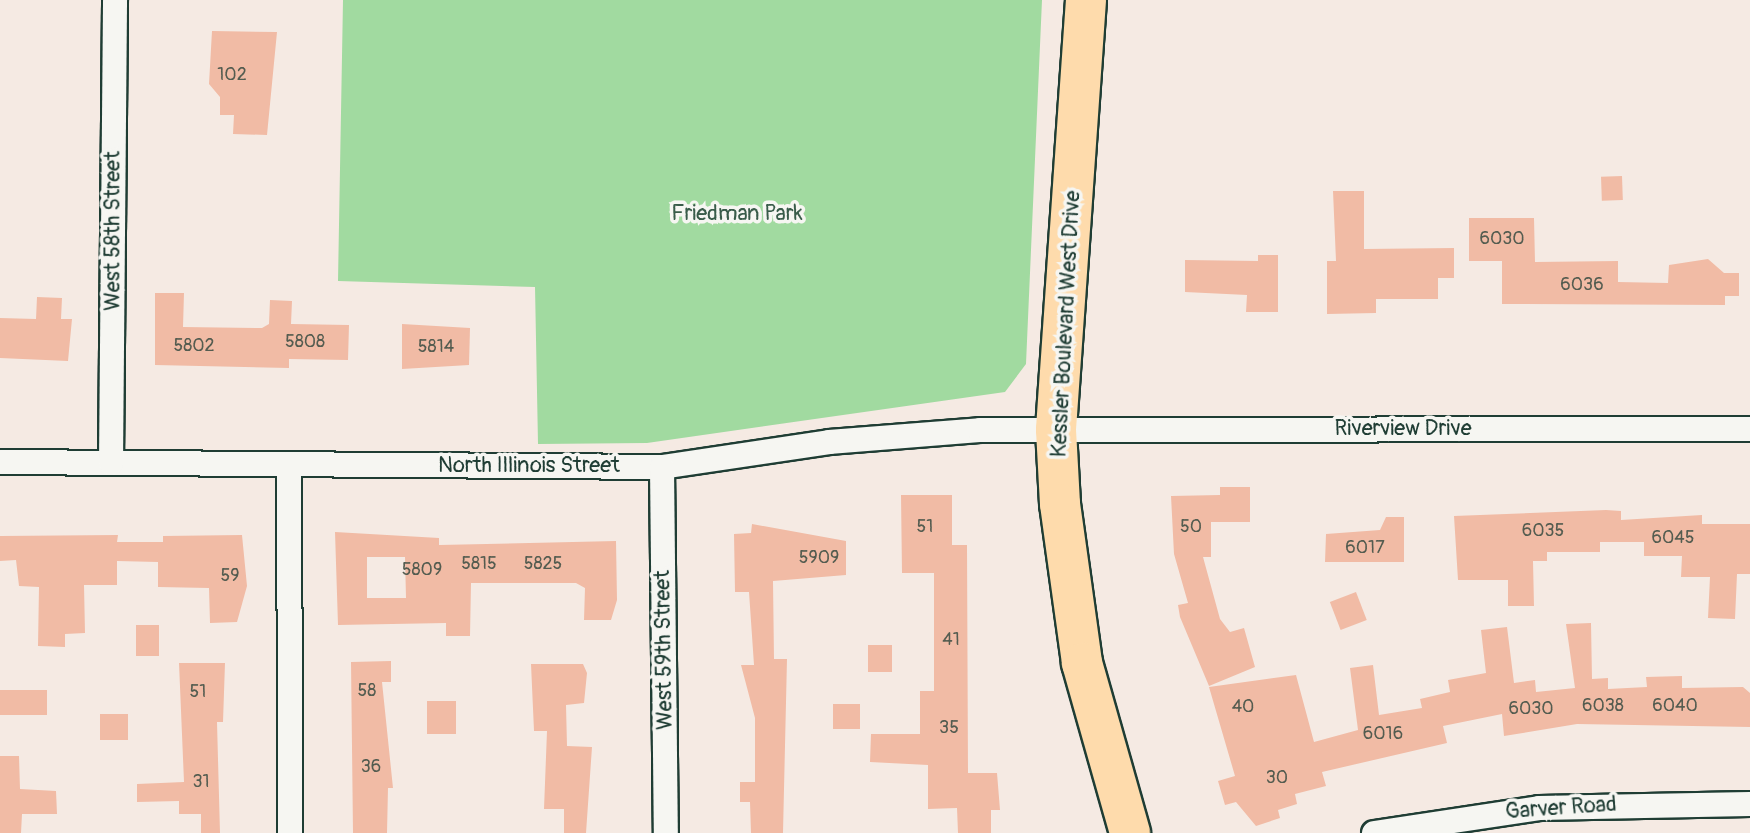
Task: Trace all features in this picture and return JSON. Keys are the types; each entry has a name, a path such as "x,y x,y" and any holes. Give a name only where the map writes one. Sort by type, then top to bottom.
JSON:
{"main road":[{"name":"Kessler Boulevard West Drive","path":"1085,7 1056,430 1075,629 1130,833"}],"street":[{"name":"West 58th Street","path":"111,463 115,0"},
{"name":"Riverview Drive","path":"1056,430 1750,429"},
{"name":"North Illinois Street","path":"0,462 662,467 867,438 1056,430"},
{"path":"289,464 290,833"},
{"name":"West 59th Street","path":"662,467 666,833"},
{"name":"Garver Road","path":"1374,833 1539,808 1750,804"}],"green space":[{"name":"Friedman Park","path":"343,0 1042,0 1026,364 1005,392 647,443 538,444 535,287 338,281"}],"building":[{"path":"212,31 277,32 267,135 233,134 234,115 220,115 220,97 209,84"},
{"path":"1622,176 1623,200 1602,201 1601,177"},
{"path":"1333,191 1364,191 1364,249 1454,248 1454,278 1438,278 1438,299 1376,299 1376,313 1327,314 1327,261 1336,261"},
{"path":"1469,218 1534,218 1535,262 1618,261 1618,282 1668,283 1669,265 1708,259 1724,273 1739,273 1739,296 1725,296 1725,305 1502,304 1502,261 1469,261"},
{"path":"1258,255 1278,255 1278,312 1246,312 1247,295 1185,292 1185,260 1258,261"},
{"path":"155,293 184,293 183,327 262,328 269,324 270,300 292,301 291,324 349,325 348,360 289,359 289,368 155,365"},
{"path":"37,297 62,298 61,319 72,319 68,361 0,358 0,318 36,319"},
{"path":"402,324 470,328 469,365 402,369"},
{"path":"1220,487 1250,487 1250,522 1211,522 1211,557 1203,557 1220,619 1230,632 1244,628 1255,667 1209,686 1180,617 1178,605 1188,603 1174,554 1171,496 1220,495"},
{"path":"901,495 952,495 952,545 967,545 968,773 997,773 1000,810 991,810 991,833 958,833 957,808 928,809 928,765 870,762 871,734 920,734 920,691 934,691 934,573 902,573"},
{"path":"1621,511 1621,520 1702,515 1702,524 1750,524 1750,574 1737,574 1735,619 1708,618 1710,577 1681,577 1682,556 1644,556 1644,542 1600,542 1600,552 1547,552 1547,561 1533,561 1534,606 1508,606 1508,580 1458,580 1454,516"},
{"path":"1386,517 1404,517 1404,562 1325,562 1326,534 1380,530"},
{"path":"752,524 846,541 846,575 773,581 774,659 787,659 783,833 751,833 750,802 740,802 740,782 755,782 755,718 741,665 754,665 749,592 735,592 734,534 751,533"},
{"path":"335,532 439,538 439,545 616,541 617,600 611,620 584,620 585,588 576,583 471,583 470,636 446,636 446,623 338,625","holes":["367,557 405,557 406,598 367,598"]},
{"path":"118,535 117,542 163,542 163,536 242,535 247,586 237,622 210,623 209,588 158,587 158,562 117,561 117,585 84,585 85,633 65,634 65,647 38,646 39,587 19,586 16,560 0,561 0,536"},
{"path":"1356,592 1367,620 1341,630 1330,602"},
{"path":"1591,623 1592,679 1608,678 1608,689 1647,687 1646,677 1682,676 1682,688 1743,687 1750,693 1750,727 1577,724 1504,736 1502,714 1443,726 1447,743 1322,772 1326,786 1295,794 1297,804 1278,810 1280,818 1256,826 1236,802 1225,805 1218,781 1235,776 1209,687 1296,675 1314,742 1358,730 1350,668 1373,665 1379,715 1422,708 1420,699 1450,692 1448,680 1486,673 1481,630 1507,627 1514,683 1535,680 1536,692 1575,688 1566,624"},
{"path":"136,625 159,625 159,656 136,656"},
{"path":"868,645 892,645 892,672 868,672"},
{"path":"391,661 391,682 382,682 393,788 388,788 387,833 353,833 351,662"},
{"path":"179,663 225,663 223,722 217,722 220,833 201,833 201,814 179,814 179,801 137,802 137,784 184,782"},
{"path":"531,664 583,664 587,673 584,703 566,705 567,746 592,747 586,833 564,833 564,809 544,809 547,731 534,731"},
{"path":"0,690 47,690 47,715 0,715"},
{"path":"427,701 456,701 456,734 427,734"},
{"path":"833,704 860,704 860,729 833,729"},
{"path":"100,714 128,714 128,740 100,740"},
{"path":"0,756 19,756 20,789 56,791 57,814 22,814 21,833 0,833"}]}
